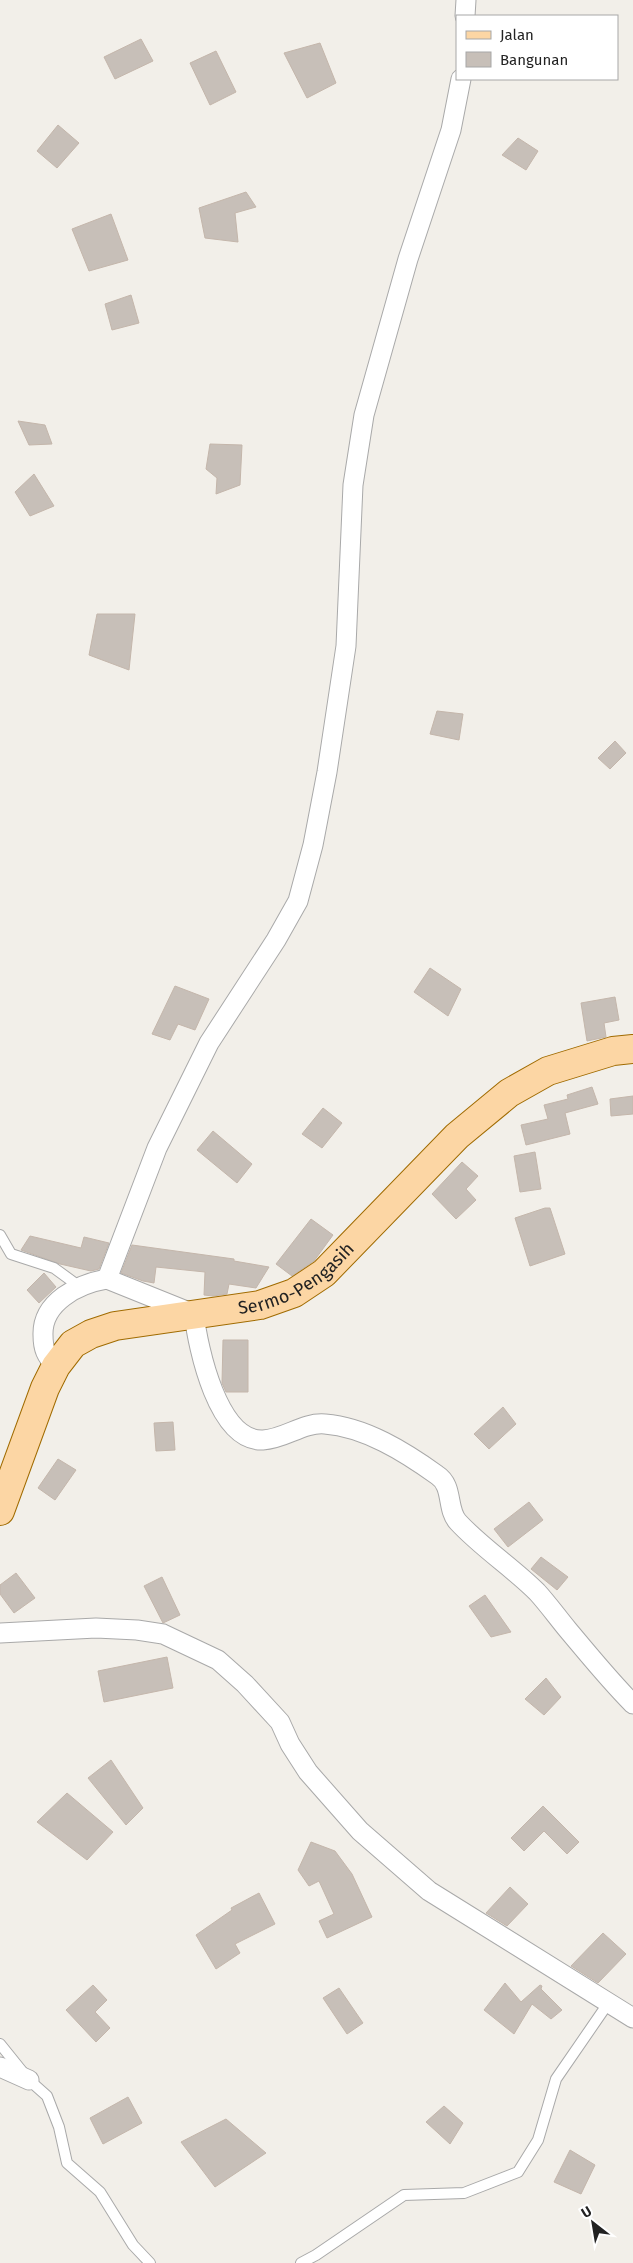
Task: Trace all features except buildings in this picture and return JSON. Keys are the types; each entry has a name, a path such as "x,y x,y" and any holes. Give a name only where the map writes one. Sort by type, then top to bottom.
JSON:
{"main road":[{"name":"Sermo-Pengasih","path":"0,1511 45,1388 56,1366 73,1344 91,1334 115,1326 260,1305 294,1293 324,1273 457,1136 509,1093 548,1072 613,1051 633,1048"}],"street":[{"path":"465,15 466,0"},
{"path":"107,1280 157,1148 209,1043 276,940 298,901 313,845 327,772 346,646 353,485 364,415 408,259 451,130 461,80"},
{"path":"56,1366 47,1357 43,1346 42,1329 48,1313 60,1299 80,1287 107,1280 194,1314 197,1337 220,1408 239,1433 249,1438 263,1440 324,1423 356,1430 403,1452 440,1476 448,1488 456,1520 537,1592 587,1653 633,1704"},
{"path":"0,1633 96,1628 137,1630 163,1634 218,1660 246,1684 280,1722 290,1744 308,1772 360,1831 429,1891 541,1963 633,2018"},
{"path":"0,2067 29,2080"}],"lane":[{"path":"0,1235 11,1254 54,1268 80,1287"},
{"path":"301,2263 316,2255 404,2194 464,2193 518,2172 538,2140 556,2079 609,2002"},
{"path":"0,2044 29,2080 47,2096 59,2127 66,2163 100,2192 133,2245 150,2263"}]}
